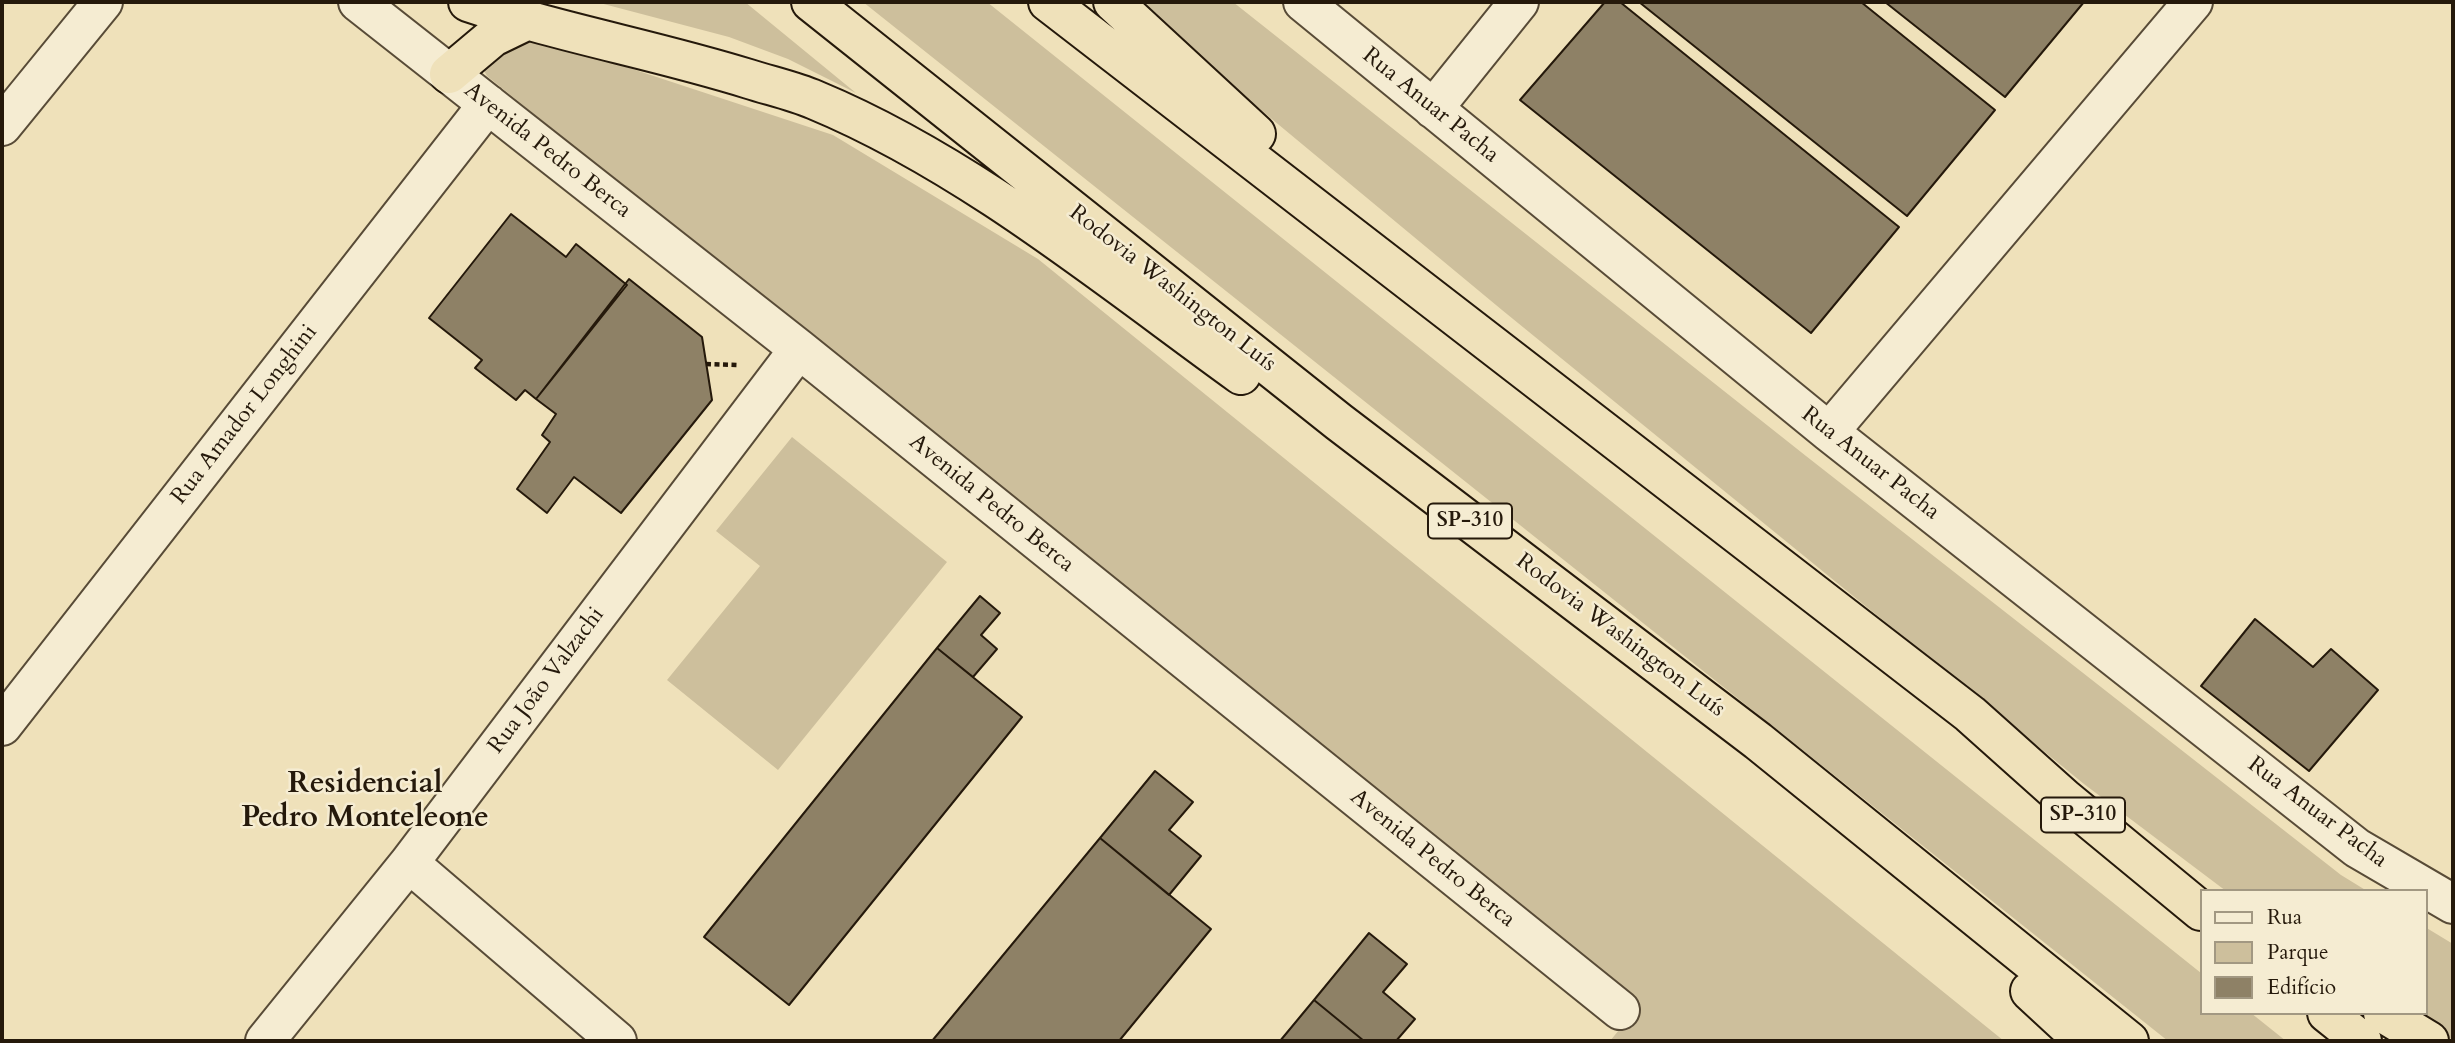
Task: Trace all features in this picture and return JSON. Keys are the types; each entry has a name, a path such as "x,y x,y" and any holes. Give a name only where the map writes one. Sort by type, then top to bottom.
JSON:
{"highway":[{"path":"468,2 526,21 688,60 813,99 894,135 983,190 1264,391 1339,422"},
{"name":"Rodovia Washington Luís","path":"811,2 1339,422 1758,741 2129,1041"},
{"name":"SP-310","path":"1048,2 1970,714 2064,798 2200,910"},
{"path":"1113,2 1440,304"},
{"path":"449,74 493,37 526,21"},
{"path":"1970,714 2208,889"},
{"path":"1758,741 2084,1041"},
{"path":"2330,1015 2362,1041"},
{"path":"2386,1015 2429,1041"}],"street":[{"path":"2,126 103,2"},
{"name":"Avenida Pedro Berca","path":"358,2 799,349 1620,1010"},
{"name":"Rua Anuar Pacha","path":"1303,2 1829,432 2357,848 2453,904"},
{"path":"1433,109 1519,2"},
{"path":"1829,432 2193,2"},
{"name":"Rua Amador Longhini","path":"2,726 488,104"},
{"name":"Rua João Valzachi","path":"265,1041 409,863 799,349"},
{"path":"409,863 617,1041"}],"green space":[{"path":"596,2 745,2 856,93 788,59 729,37"},
{"path":"863,2 987,2 2200,972 2200,1015 2254,1015 2286,1041 2168,1041"},
{"path":"1142,2 1233,2 1806,456 2341,875 2364,889 2223,889 2084,784 1502,310 1173,37"},
{"path":"526,34 833,135 1038,259 2004,1041 1610,1041 1637,1008 487,76 479,62"},
{"path":"792,437 947,562 778,770 667,680 760,566 716,531"},
{"path":"2427,928 2453,944 2453,1040 2408,1015 2427,1015"}],"building":[{"path":"1605,2 1620,2 1899,227 1811,333 1520,100"},
{"path":"1639,2 1861,2 1995,110 1907,216"},
{"path":"1885,2 2084,2 2005,97"},
{"path":"511,214 566,257 576,244 627,285 536,399 525,390 516,400 475,368 482,360 429,318"},
{"path":"629,279 702,337 712,400 621,513 574,477 547,513 517,489 550,442 542,435 556,414 536,399"},
{"path":"980,596 1000,613 981,635 997,649 973,677 937,648"},
{"path":"2255,619 2313,667 2331,649 2378,690 2309,771 2201,686"},
{"path":"937,648 1022,717 789,1005 704,937"},
{"path":"1155,771 1193,802 1169,830 1201,856 1169,895 1100,838"},
{"path":"1100,838 1211,929 1119,1041 932,1041"},
{"path":"1369,933 1407,964 1383,992 1415,1019 1396,1041 1364,1041 1314,1000"},
{"path":"1314,1000 1364,1041 1280,1041"}],"district":[{"name":"Residencial Pedro Monteleone","path":"365,802"}]}
